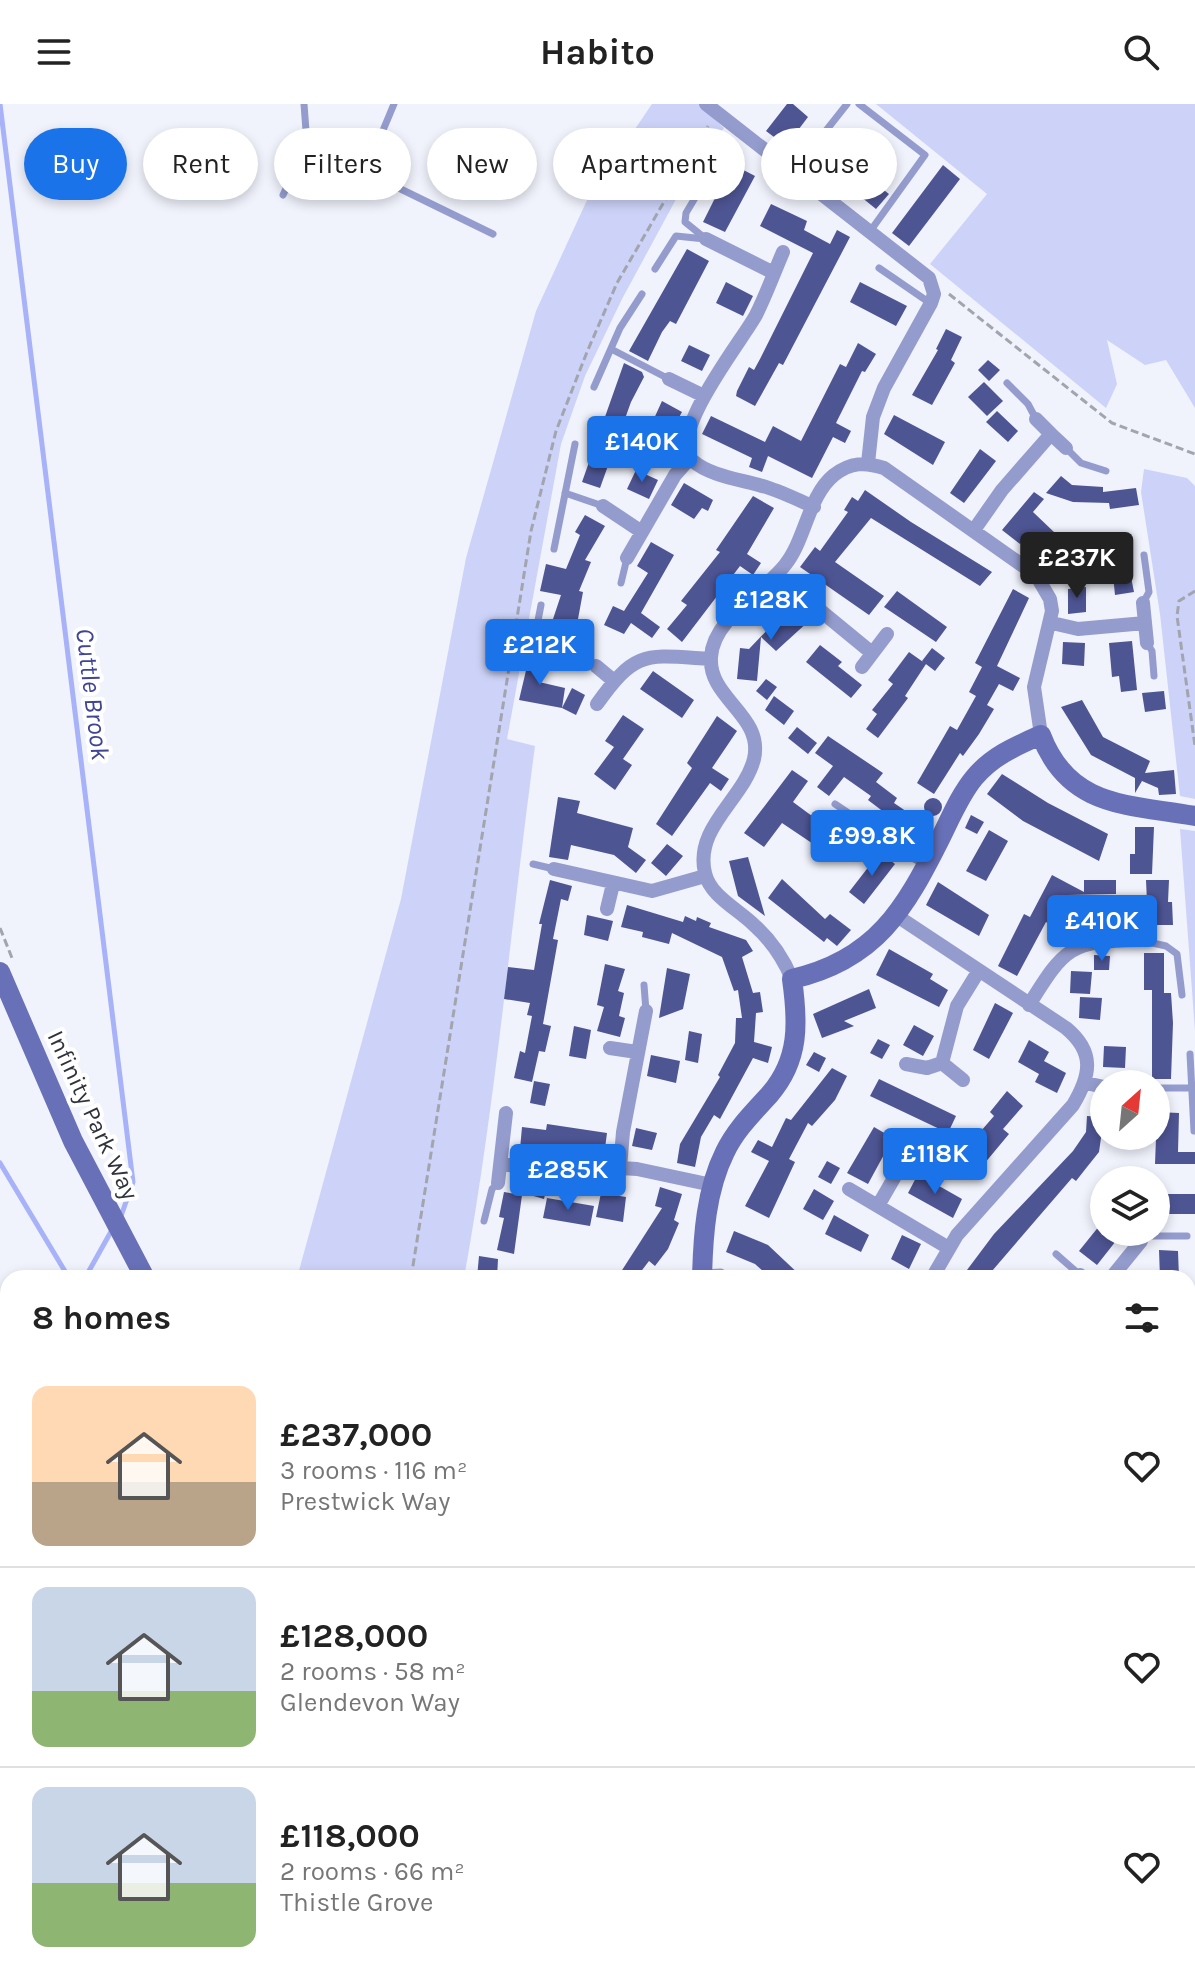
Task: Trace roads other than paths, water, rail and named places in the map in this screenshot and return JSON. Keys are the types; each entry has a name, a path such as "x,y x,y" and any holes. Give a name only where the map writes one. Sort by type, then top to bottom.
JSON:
{"street":[{"path":"712,109 761,146"},
{"path":"832,200 929,278 934,294 884,388 873,417 868,463"},
{"path":"706,239 774,273"},
{"path":"783,252 741,340 704,396 687,437 690,458 707,469 770,488 814,507"},
{"path":"669,379 704,396"},
{"path":"1036,419 1066,448"},
{"path":"974,530 1002,490 1051,434"},
{"path":"627,558 675,475 690,458"},
{"path":"703,1270 712,1185 733,1137 787,1069 797,1035 792,979 784,959 768,939 713,889 705,876 703,860 709,836 749,771 755,745 748,721 718,688 710,659 717,636 777,575 799,546 822,488 833,476 855,463 884,468 1036,575 1050,599 1052,623 1034,687 1041,735 1061,770 1092,794 1119,806 1195,816"},
{"path":"603,506 642,532"},
{"path":"777,575 872,653"},
{"path":"1143,603 1147,643"},
{"path":"1052,623 1078,629 1145,623"},
{"path":"862,667 887,634"},
{"path":"597,704 621,671 641,659 710,659"},
{"path":"596,666 614,681"},
{"path":"792,979 847,960 875,940 897,916 974,778 1005,751 1041,735"},
{"path":"893,843 928,863"},
{"path":"554,869 652,891 705,876"},
{"path":"607,909 613,884"},
{"path":"1108,914 1108,941"},
{"path":"897,916 1076,1036 1087,1057 1086,1083 1073,1105 947,1247 936,1270"},
{"path":"1029,1005 1068,951 1082,944 1139,940"},
{"name":"Infinity Park Way","path":"0,972 73,1141 141,1270"},
{"path":"942,1063 957,1006 978,972"},
{"path":"620,1168 623,1132 646,1011"},
{"path":"610,1048 637,1052"},
{"path":"906,1064 927,1068 942,1063"},
{"path":"942,1063 963,1080"},
{"path":"1086,1083 1090,1084"},
{"path":"498,1183 506,1113"},
{"path":"502,1164 585,1176 620,1168 712,1185"},
{"path":"879,1204 894,1178"},
{"path":"849,1189 947,1247"},
{"path":"1117,1270 1137,1246"}],"lane":[{"path":"304,104 306,128"},
{"path":"394,104 371,159 374,176 493,234"},
{"path":"828,128 847,104"},
{"path":"859,104 925,155 871,230"},
{"path":"694,200 685,222 706,239"},
{"path":"655,269 676,236 706,239"},
{"path":"879,268 931,303"},
{"path":"594,387 613,350 620,328 642,294"},
{"path":"613,350 669,379"},
{"path":"1007,383 1028,404 1036,419"},
{"path":"554,549 575,444"},
{"path":"1066,448 1081,463 1106,471"},
{"path":"565,493 603,506"},
{"path":"1143,603 1149,592 1144,555"},
{"path":"621,583 627,558"},
{"path":"541,605 535,636 538,645 596,666"},
{"path":"1147,643 1152,651 1154,676"},
{"path":"835,804 893,843"},
{"path":"533,864 554,869"},
{"path":"1139,940 1166,946 1177,954 1182,995"},
{"path":"644,985 646,1011"},
{"path":"1190,1054 1194,1131"},
{"path":"1170,1088 1190,1088"},
{"path":"894,1178 906,1158"},
{"path":"484,1221 492,1189 498,1183"},
{"path":"1170,1236 1187,1236"},
{"path":"1056,1254 1075,1270"}],"waterway":[{"name":"Cuttle Brook","path":"0,104 133,1182 121,1216"},
{"path":"0,1163 64,1270"},
{"name":"Cuttle Brook","path":"89,1270 113,1228"}]}
